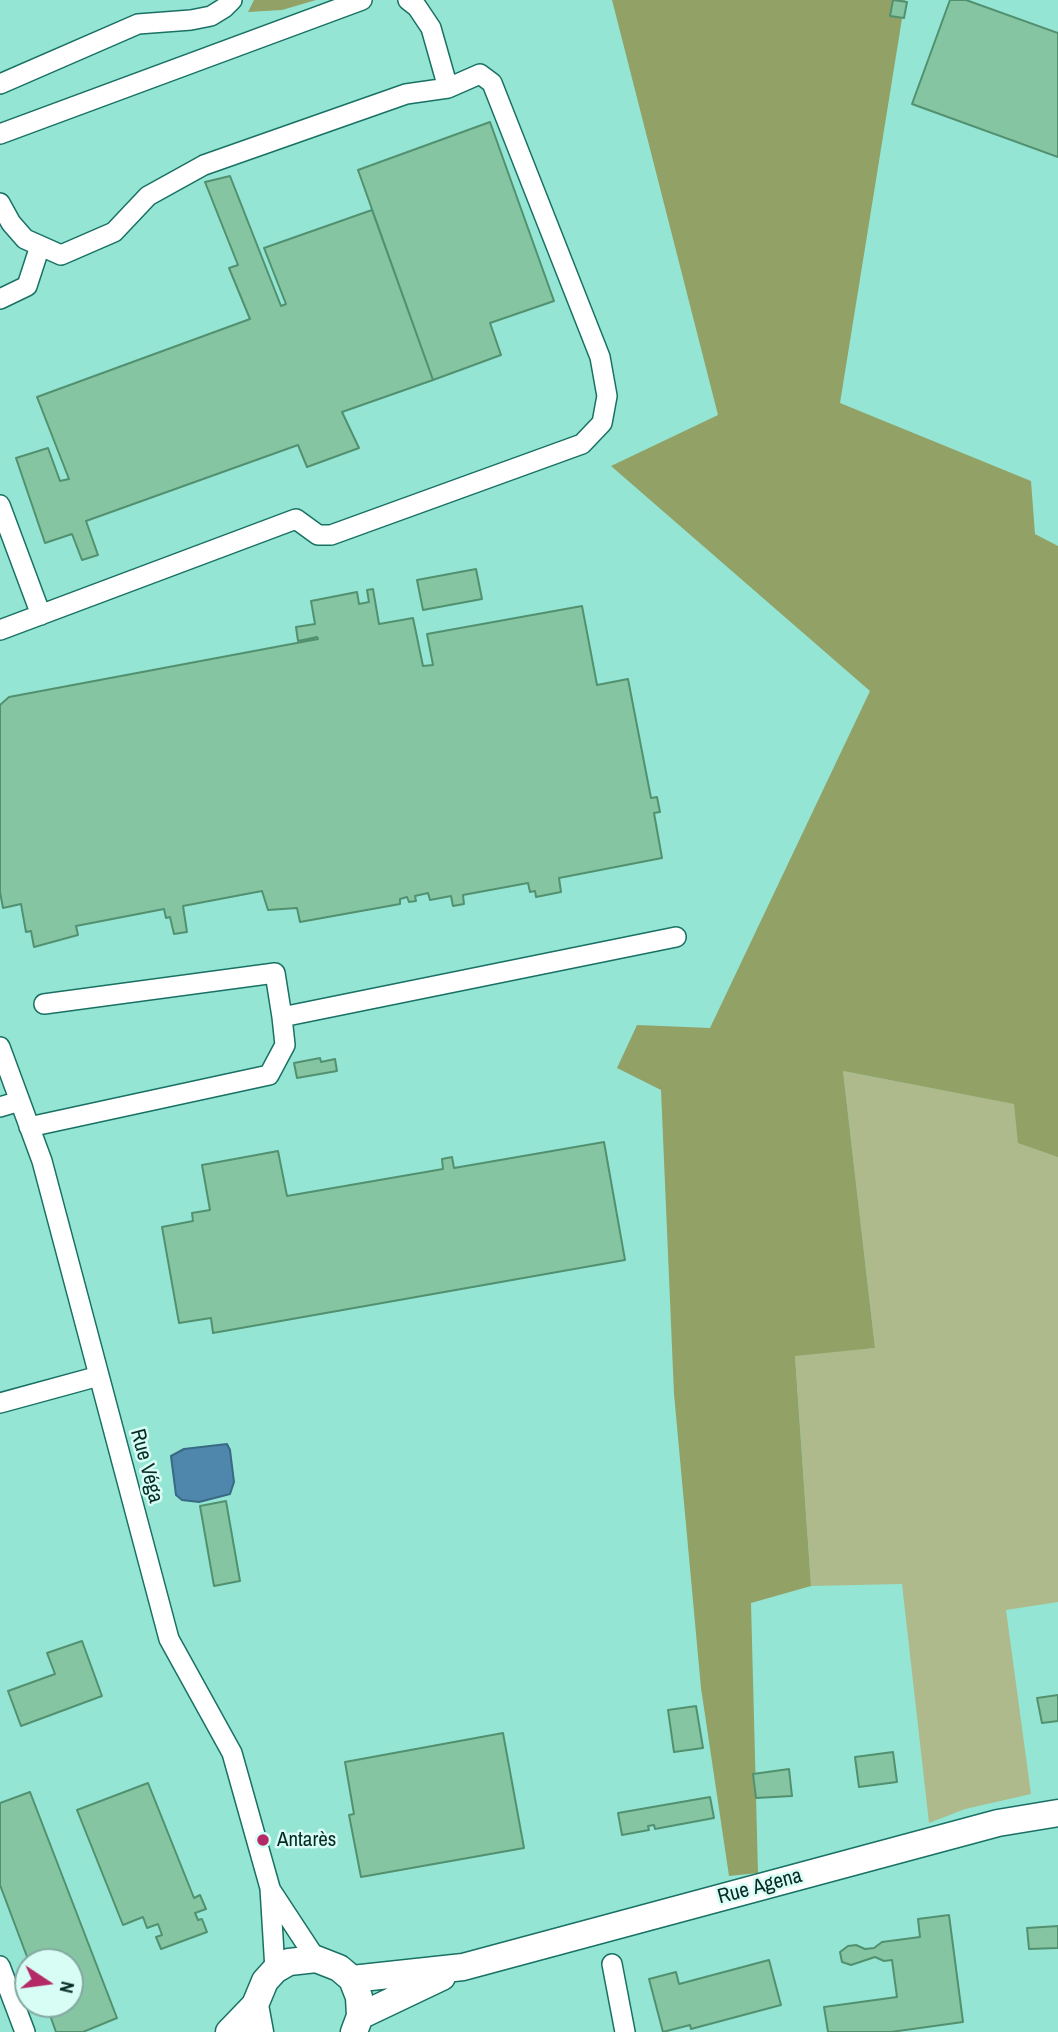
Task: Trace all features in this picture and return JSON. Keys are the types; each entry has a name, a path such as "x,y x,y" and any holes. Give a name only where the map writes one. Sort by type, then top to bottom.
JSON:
{"main road":[{"name":"Rue Agena","path":"352,1979 463,1967 998,1823 1058,1813"},
{"path":"229,2032 255,2005 265,1981 275,1970 289,1962 316,1959 339,1968 352,1979 359,1997 357,2024"},
{"name":"Rue Agena","path":"357,2024 463,1967"},
{"path":"255,2005 260,2032"}],"street":[{"path":"0,84 138,24 211,16 232,0"},
{"path":"0,134 362,0"},
{"path":"408,0 417,7 430,28 448,88"},
{"path":"0,203 11,223 25,239 61,255 114,232 148,196 204,165 406,94 448,88 480,74 492,83 600,357 607,396 602,423 582,444 331,535 318,535 296,519 0,630"},
{"path":"0,299 27,286 40,246"},
{"path":"0,505 41,615"},
{"path":"282,1017 676,937"},
{"path":"29,1127 269,1074 285,1045 275,973 44,1004"},
{"name":"Rue Véga","path":"0,1047 41,1161 169,1639 232,1753 270,1888 275,1970"},
{"path":"0,1107 20,1101"},
{"path":"0,1404 99,1376"},
{"name":"Rue Véga","path":"270,1888 316,1959"},
{"path":"612,1964 625,2032"},
{"path":"0,1966 25,2032"}],"green space":[{"path":"254,0 316,0 282,10 248,12"},
{"path":"612,0 905,0 840,403 1031,481 1035,534 1058,546 1058,1157 1018,1143 1014,1104 843,1071 875,1348 795,1356 811,1586 751,1603 758,1873 729,1876 701,1688 674,1394 661,1090 617,1068 637,1025 710,1028 870,691 611,466 718,415"},
{"path":"843,1071 1058,1112 1058,1602 1006,1610 1031,1794 965,1809 929,1823 902,1584 811,1586 795,1355 875,1348"}],"water":[{"path":"227,1444 234,1482 230,1494 199,1502 182,1500 176,1495 171,1456 184,1449"}],"building":[{"path":"893,0 907,2 904,18 890,16"},
{"path":"950,0 966,0 1058,33 1058,157 912,104"},
{"path":"490,122 554,301 490,323 501,355 433,380 358,170"},
{"path":"230,176 281,306 286,304 264,248 372,210 433,380 342,412 359,448 307,467 298,445 86,521 98,555 82,560 72,534 45,543 16,458 48,448 60,481 69,479 37,397 250,319 229,268 238,265 205,182"},
{"path":"476,569 482,599 423,610 417,580"},
{"path":"373,589 379,624 413,618 423,666 433,665 427,634 582,606 597,685 628,679 651,798 657,797 660,812 654,813 662,858 559,878 561,892 536,897 535,891 530,892 528,883 463,895 464,904 453,906 451,896 430,900 428,893 415,896 416,901 409,902 407,897 400,899 400,904 300,922 297,908 268,910 262,891 183,906 187,932 174,934 170,917 166,918 164,909 76,926 78,935 34,947 31,931 26,932 21,904 3,908 0,892 0,705 9,697 318,639 298,641 296,627 315,624 311,601 357,592 359,604 369,602 367,590"},
{"path":"320,1058 321,1062 335,1059 337,1071 297,1078 294,1063"},
{"path":"604,1142 625,1260 213,1333 211,1318 179,1323 162,1227 193,1221 192,1213 210,1210 202,1165 278,1151 287,1196 443,1169 442,1159 452,1157 454,1168"},
{"path":"226,1501 240,1581 214,1586 200,1506"},
{"path":"82,1641 102,1696 21,1726 8,1691 55,1674 47,1653"},
{"path":"1058,1695 1058,1721 1042,1723 1037,1698"},
{"path":"696,1706 703,1748 674,1752 668,1710"},
{"path":"503,1733 524,1848 361,1877 349,1815 354,1814 345,1762"},
{"path":"893,1752 897,1782 859,1787 855,1757"},
{"path":"789,1769 792,1796 756,1798 753,1774"},
{"path":"148,1783 194,1898 200,1895 206,1909 195,1913 198,1920 202,1919 207,1932 161,1949 156,1937 162,1935 158,1924 147,1928 143,1917 123,1925 77,1810"},
{"path":"30,1792 117,2018 83,2032 56,2032 51,2018 84,2018 84,1948 24,1948 0,1885 0,1803"},
{"path":"710,1797 714,1818 655,1829 654,1825 648,1826 649,1830 622,1835 618,1813"},
{"path":"949,1915 963,2022 891,2032 828,2032 824,2007 897,1997 892,1960 884,1961 875,1957 851,1965 842,1962 840,1952 848,1946 874,1948 882,1942 920,1937 918,1919"},
{"path":"1058,1926 1058,1948 1029,1949 1027,1928"},
{"path":"769,1960 781,2005 691,2029 690,2025 663,2032 649,1979 676,1972 679,1984"}],"place":[{"name":"Antarès","path":"263,1840"}]}
